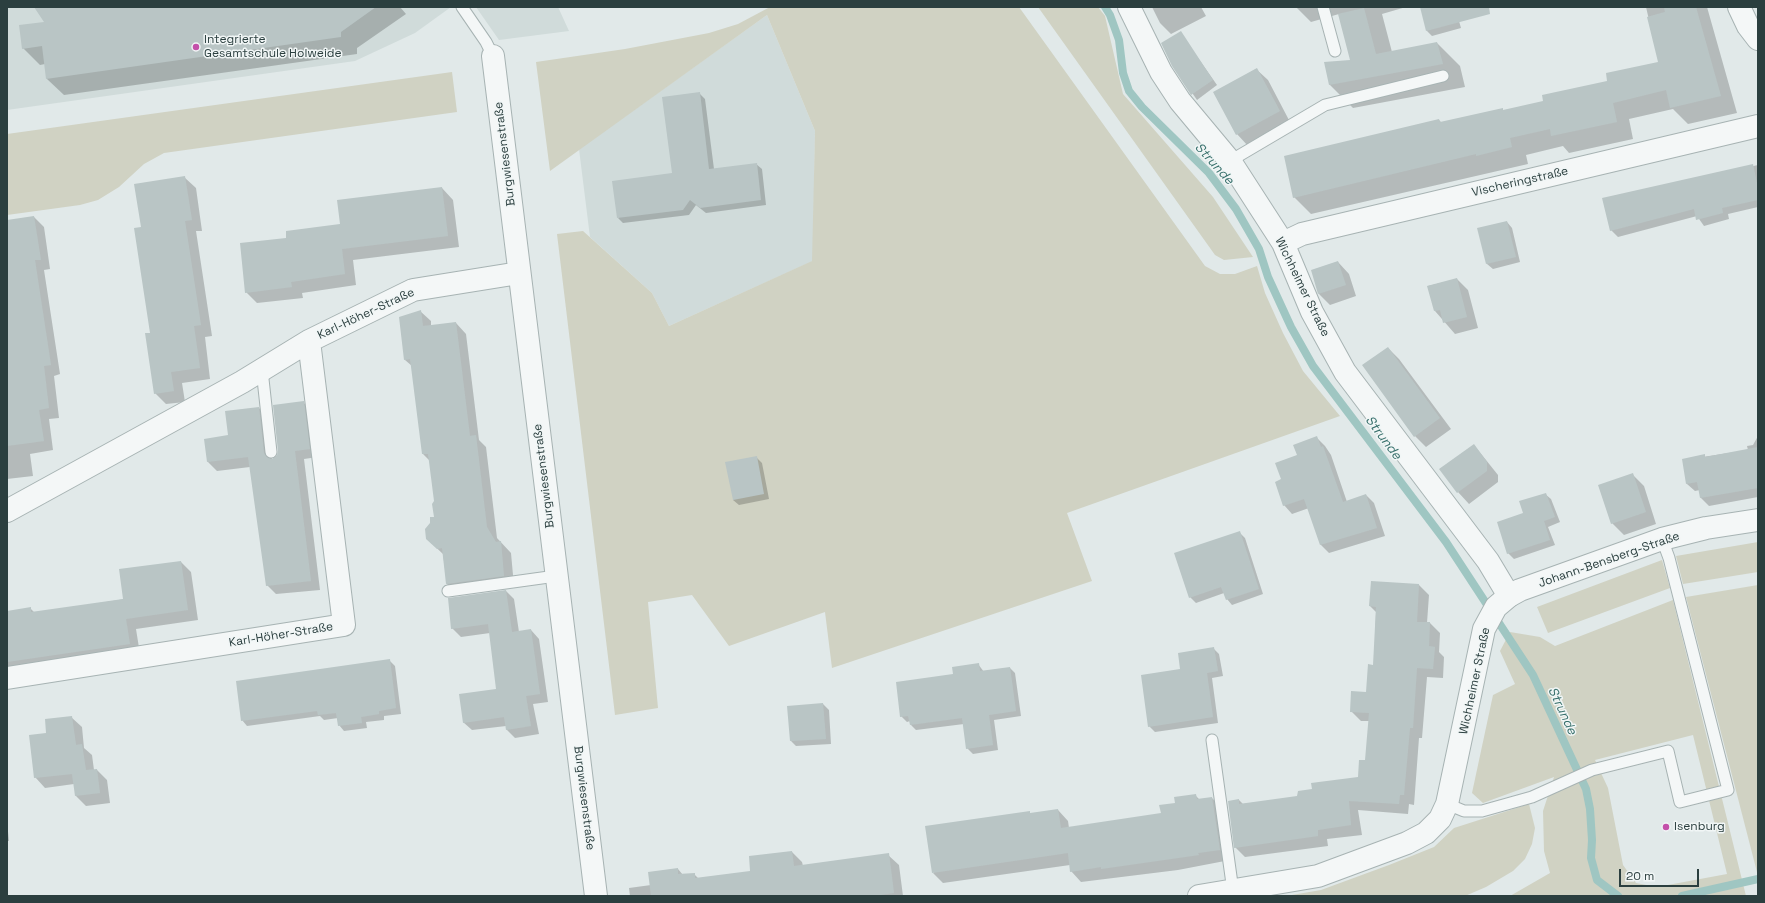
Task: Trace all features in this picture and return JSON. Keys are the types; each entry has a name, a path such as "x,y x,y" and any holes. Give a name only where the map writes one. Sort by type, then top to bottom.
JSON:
{"street":[{"name":"Wichheimer Straße","path":"1129,7 1161,72 1180,101 1230,160 1283,243 1312,312 1345,372 1488,561 1498,607 1484,629 1447,804 1440,819 1426,833 1407,844 1318,876 1199,896"},
{"path":"1739,7 1748,26 1758,39"},
{"name":"Burgwiesenstraße","path":"493,56 596,896"},
{"name":"Vischeringstraße","path":"1283,243 1302,234 1758,126"},
{"name":"Karl-Höher-Straße","path":"7,511 262,370 309,341 413,290 519,273"},
{"name":"Karl-Höher-Straße","path":"7,678 344,625 309,341"},
{"name":"Johann-Bensberg-Straße","path":"1498,607 1520,590 1662,539 1706,528 1758,520"}],"lane":[{"path":"462,7 486,42 493,56"},
{"path":"1324,7 1335,51"},
{"path":"1230,160 1324,104 1443,76"},
{"path":"262,370 270,452"},
{"path":"1447,804 1464,810 1482,811 1532,797 1592,770 1668,751 1680,802 1728,790 1669,558 1662,539"},
{"path":"448,591 556,576"},
{"path":"1212,740 1233,891"}],"shaded area":[{"name":"Integrierte Gesamtschule Holweide","path":"7,7 451,7 415,33 355,61 7,110"},
{"path":"476,7 558,7 569,31 499,40"},
{"path":"770,7 1019,7 1205,266 1220,274 1235,274 1257,266 1265,293 1283,333 1303,371 1340,416 1067,513 1092,581 832,668 825,612 729,646 692,595 648,602 658,708 615,715 557,234 583,231 652,293 669,326 812,261 815,131 767,15 550,171 536,62 625,49 709,33 738,24"},
{"path":"1038,7 1098,7 1105,16 1123,94 1213,197 1253,257 1224,260 1215,255"},
{"path":"767,15 815,131 813,261 669,326 652,293 590,237 579,149"},
{"path":"452,72 457,112 164,153 144,164 119,187 98,200 80,205 7,215 7,134"},
{"path":"1758,542 1758,572 1683,584 1676,556"},
{"path":"1662,560 1670,588 1548,633 1537,607"},
{"path":"1758,585 1758,876 1686,597"},
{"path":"1673,600 1746,896 1510,896 1550,873 1544,851 1543,811 1554,777 1483,803 1472,793 1493,695 1515,684 1500,651 1510,632 1540,637 1555,646","holes":["1693,735 1727,874 1657,887 1636,883 1623,865 1608,788 1595,760"]},
{"path":"1529,804 1535,828 1532,844 1525,859 1513,871 1486,887 1465,896 1286,896 1321,890 1389,865 1434,847 1454,828"}],"building":[{"path":"34,7 376,7 341,32 341,37 46,79 42,46 22,49 19,25 44,22"},
{"path":"1420,7 1489,7 1490,14 1426,31"},
{"path":"1664,7 1696,7 1721,96 1670,108 1666,90 1613,103 1617,122 1551,136 1550,129 1510,138 1512,147 1476,156 1476,154 1293,198 1284,156 1439,119 1440,122 1543,101 1542,95 1607,81 1606,73 1658,62 1647,17 1665,12"},
{"path":"1364,8 1376,54 1437,42 1443,64 1329,85 1324,62 1350,60 1338,14"},
{"path":"1181,31 1213,80 1191,95 1172,66 1161,43"},
{"path":"1257,68 1280,111 1236,135 1213,92"},
{"path":"700,92 709,169 757,163 761,200 700,208 690,200 683,210 617,218 612,181 672,173 662,97"},
{"path":"1753,164 1758,188 1758,200 1722,208 1723,213 1696,220 1694,209 1610,231 1602,198"},
{"path":"185,176 192,220 185,221 201,325 194,326 200,368 171,372 174,391 154,394 145,333 150,333 134,228 141,227 134,184"},
{"path":"442,187 448,236 342,249 345,274 291,282 292,287 245,293 240,243 286,238 286,231 340,224 337,200"},
{"path":"34,216 41,260 35,260 51,365 44,366 49,408 39,410 44,441 7,446 7,220"},
{"path":"1507,221 1516,257 1486,264 1477,228"},
{"path":"1338,261 1346,285 1318,294 1311,270"},
{"path":"1457,278 1467,317 1443,323 1440,310 1434,311 1427,286"},
{"path":"421,310 423,326 456,322 470,436 476,435 487,527 496,542 501,541 504,576 446,584 442,548 437,549 426,539 425,529 430,523 430,517 434,517 432,504 434,501 428,454 422,454 410,359 404,360 399,317"},
{"path":"1388,347 1440,418 1414,437 1362,365"},
{"path":"304,401 310,449 295,451 311,581 266,586 248,457 207,462 204,439 228,435 225,411 259,407 264,453 268,458 272,459 277,455 278,451 273,405"},
{"path":"1317,436 1321,447 1323,446 1343,502 1366,494 1377,528 1320,545 1304,499 1283,506 1275,482 1281,479 1275,463 1297,455 1293,445"},
{"path":"1474,444 1487,462 1487,471 1457,493 1439,469"},
{"path":"1758,447 1758,488 1700,498 1697,482 1686,484 1682,459 1705,454 1705,457"},
{"path":"757,456 764,494 733,500 725,462"},
{"path":"1633,473 1646,512 1611,524 1598,485"},
{"path":"1546,493 1555,517 1544,521 1550,540 1507,554 1497,522 1523,513 1519,501"},
{"path":"1240,531 1259,589 1226,600 1221,587 1189,598 1174,553"},
{"path":"181,561 188,610 126,619 130,644 7,662 7,611 31,607 31,612 123,599 119,569"},
{"path":"1371,581 1419,584 1417,622 1430,622 1429,646 1435,647 1433,669 1417,668 1413,728 1410,728 1404,795 1400,795 1399,804 1349,801 1351,825 1318,830 1318,836 1234,848 1228,801 1239,799 1239,804 1297,796 1298,791 1312,789 1311,783 1358,777 1359,760 1365,760 1369,713 1350,712 1351,691 1366,692 1368,664 1373,665 1376,607 1369,606"},
{"path":"506,590 512,632 531,629 540,694 526,696 531,726 506,730 504,717 463,723 459,694 496,689 488,624 451,629 448,598"},
{"path":"1214,647 1218,671 1207,673 1213,717 1148,727 1141,675 1180,669 1178,653"},
{"path":"390,659 396,708 379,711 379,714 361,717 362,723 338,726 336,713 318,715 317,711 241,721 236,681"},
{"path":"979,663 980,671 1010,667 1016,711 989,715 993,745 966,749 962,718 910,725 908,716 900,717 896,682 953,674 952,667"},
{"path":"823,703 826,739 790,741 787,706"},
{"path":"72,716 76,745 82,744 86,770 97,769 100,793 75,796 72,774 34,778 29,735 46,733 45,719"},
{"path":"1196,794 1197,799 1212,797 1220,850 1198,853 1199,855 1070,872 1068,853 932,873 925,826 1030,811 1030,813 1058,809 1061,828 1161,813 1159,805 1175,803 1174,797"},
{"path":"792,851 794,866 889,853 894,893 874,896 651,896 648,872 678,868 678,874 695,873 695,878 750,871 749,856"}],"waterway":[{"name":"Strunde","path":"1105,7 1110,15 1119,40 1123,73 1129,91 1142,107 1209,173 1236,209 1259,249 1268,277 1291,327 1313,366 1446,542 1533,675 1586,789 1590,809 1592,840 1591,858 1597,880 1618,896"},
{"name":"Strunde","path":"1682,896 1758,879"}],"place":[{"name":"Integrierte Gesamtschule Holweide","path":"196,47"},
{"name":"Isenburg","path":"1666,827"}]}
